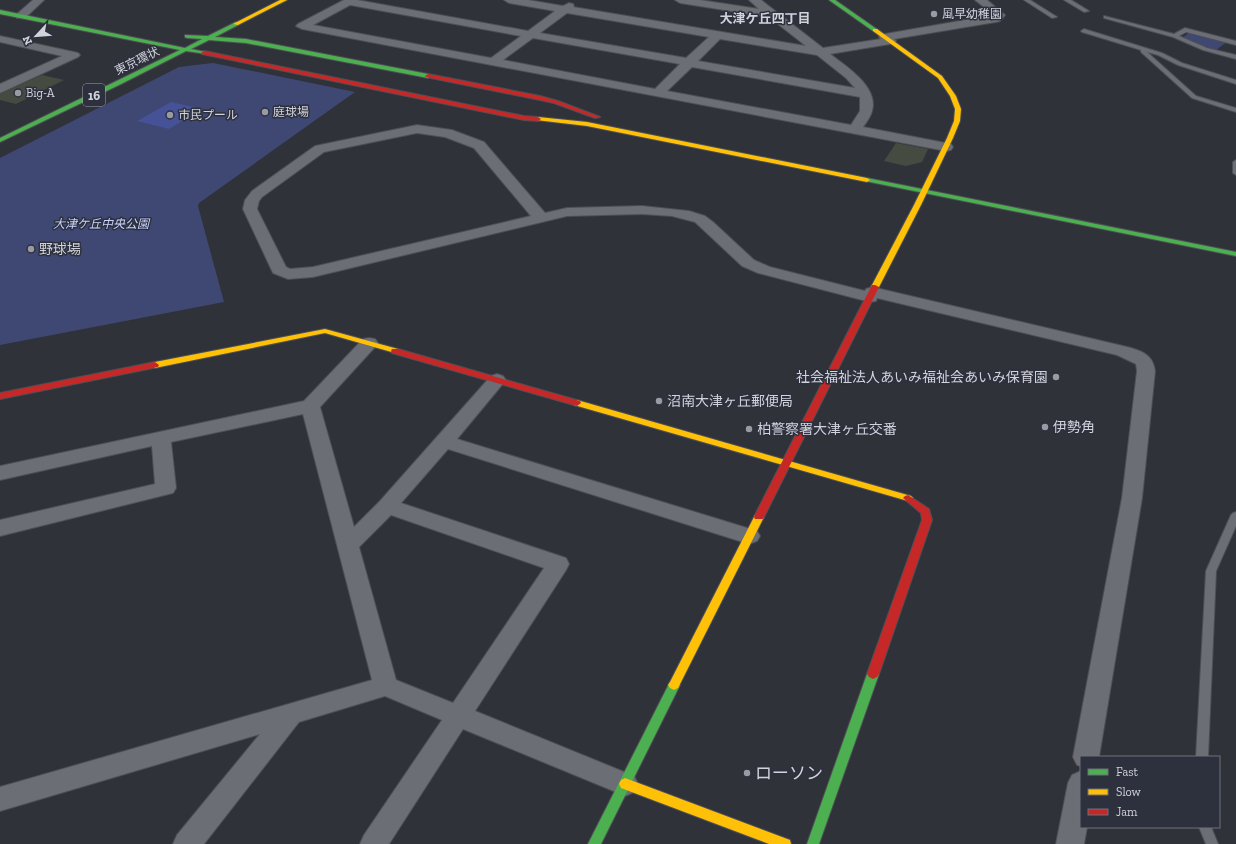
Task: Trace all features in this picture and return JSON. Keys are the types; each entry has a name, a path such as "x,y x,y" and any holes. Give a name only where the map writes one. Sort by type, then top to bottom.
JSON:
{"main road":[{"name":"東京環状","path":"156,53 265,0"},
{"name":"東京環状","path":"0,140 284,0"},
{"path":"594,844 871,294 929,183 955,126 957,118 956,102 940,77 832,0"},
{"path":"0,12 524,118 587,124 1236,254"},
{"path":"53,22 102,24 130,28"},
{"path":"176,35 246,41 540,98 556,102 594,116 968,191"},
{"path":"0,396 325,331 909,498 926,511 927,520 813,844"},
{"path":"625,784 785,844"}],"street":[{"path":"21,16 39,0"},
{"path":"509,0 821,52 996,20 1000,15 980,0"},
{"path":"493,62 576,0"},
{"path":"680,0 772,14"},
{"path":"754,0 850,75 866,94 866,111 855,130"},
{"path":"866,94 351,1 302,26 946,147"},
{"path":"658,93 717,35"},
{"path":"0,39 74,55 4,85"},
{"path":"542,218 479,145 447,133 417,128 320,149 257,194 252,200 250,209 278,270 288,274 313,272 578,210 642,210 672,212 689,215 708,225 748,263 764,270 1123,351 1136,356 1144,362 1146,371 1132,498 1086,756"},
{"path":"0,473 310,406 369,343"},
{"path":"348,545 386,506 497,380"},
{"path":"310,406 386,686"},
{"path":"0,528 166,488 161,438"},
{"path":"444,441 749,536"},
{"path":"374,844 459,717 558,564 386,506"},
{"path":"0,800 386,686 625,784"},
{"path":"187,844 291,714"},
{"path":"1070,844 1080,789"}],"lane":[{"path":"1027,0 1054,17"},
{"path":"1067,0 1086,12"},
{"path":"1106,17 1175,36 1205,49 1234,55"},
{"path":"1175,36 1185,30 1236,43"},
{"path":"1084,31 1164,55 1176,62 1236,82"},
{"path":"1144,49 1143,51 1156,64 1201,104 1236,117"},
{"path":"1156,64 1176,62"},
{"path":"1194,98 1236,110"},
{"path":"1236,162 1236,173"},
{"path":"1202,756 1202,716 1211,571 1236,515"},
{"path":"1205,828 1212,844"}],"green space":[{"path":"1190,32 1227,42 1216,50 1181,39"},
{"name":"大津ケ丘中央公園","path":"213,63 355,92 199,203 198,206 224,302 0,345 0,158 179,67"}],"shaded area":[{"name":"市民プール","path":"171,102 202,109 169,129 137,121"}],"building":[{"path":"42,75 64,80 16,104 0,100 0,94"},
{"path":"896,143 928,149 922,162 906,166 884,161"}],"traffic: fast":[{"path":"832,0 875,30"},
{"path":"0,12 204,53"},
{"path":"0,140 119,83 236,24"},
{"path":"187,36 246,41 428,76"},
{"path":"867,180 1236,254"},
{"path":"813,844 873,674"},
{"path":"594,844 674,685"}],"traffic: slow":[{"path":"236,24 284,0"},
{"path":"875,30 940,77 948,87 958,109 957,121 950,138 918,205 875,287"},
{"path":"538,119 587,124 867,180"},
{"path":"155,365 325,331 395,351"},
{"path":"577,403 908,498"},
{"path":"674,685 759,517"},
{"path":"625,784 785,844"}],"traffic: jam":[{"path":"204,53 524,118 538,119"},
{"path":"428,76 540,98 556,102 597,117"},
{"path":"759,517 875,287"},
{"path":"395,351 577,403"},
{"path":"0,396 155,365"},
{"path":"873,674 927,520 926,511 908,498"}],"place":[{"name":"風早幼稚園","path":"934,14"},
{"name":"Big-A","path":"18,93"},
{"name":"庭球場","path":"265,112"},
{"name":"市民プール","path":"170,115"},
{"name":"野球場","path":"31,249"},
{"name":"社会福祉法人あいみ福祉会あいみ保育園","path":"1056,377"},
{"name":"沼南大津ヶ丘郵便局","path":"659,401"},
{"name":"伊勢角","path":"1045,427"},
{"name":"柏警察署大津ヶ丘交番","path":"749,429"},
{"name":"ローソン","path":"747,773"}],"district":[{"name":"大津ケ丘四丁目","path":"765,18"}]}
